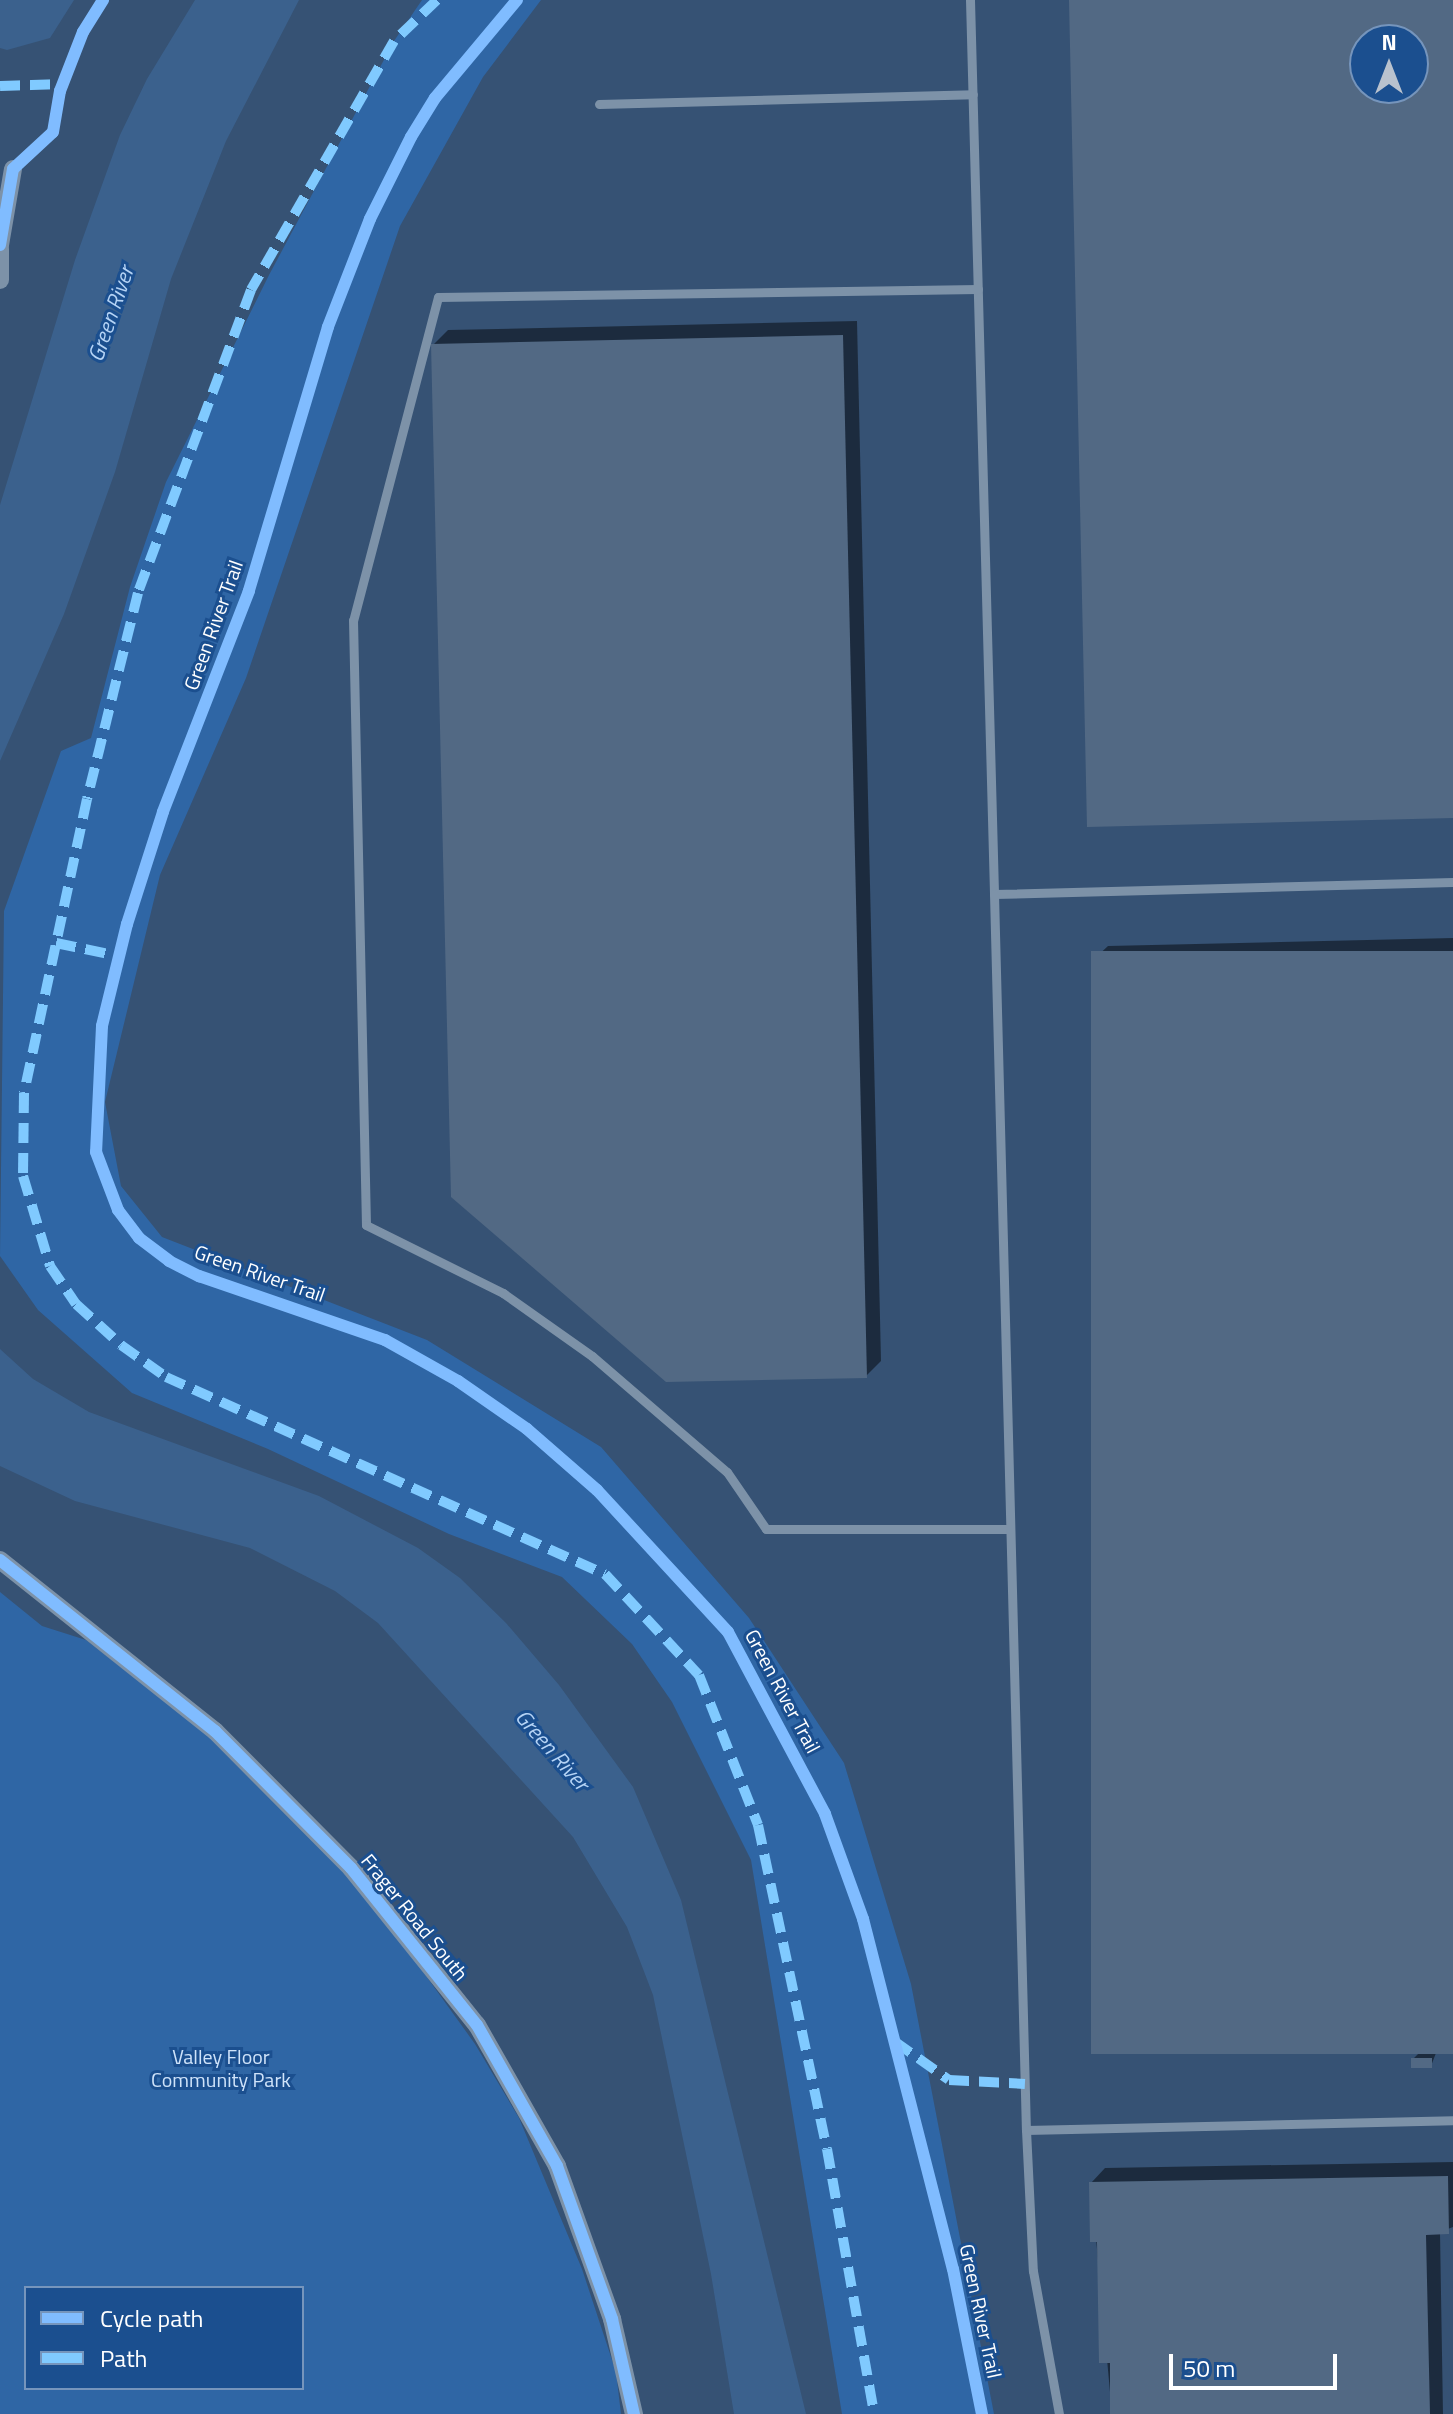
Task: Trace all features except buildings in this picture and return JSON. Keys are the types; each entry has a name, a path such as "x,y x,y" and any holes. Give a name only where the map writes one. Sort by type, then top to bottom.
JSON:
{"street":[{"path":"0,280 0,247 13,169"},
{"name":"Frager Road South","path":"0,1560 215,1731 351,1868 477,2025 557,2166 612,2319 634,2414"}],"lane":[{"path":"970,0 1026,2130 1033,2271 1059,2414"},
{"path":"599,104 973,94"},
{"path":"978,289 438,297 353,620 366,1225 503,1293 592,1356 727,1472 766,1529 1010,1529"},
{"path":"994,894 1453,882"},
{"path":"1026,2130 1453,2120"}],"green space":[{"path":"422,0 541,0 483,77 400,226 246,678 160,875 105,1102 121,1186 162,1237 427,1340 601,1447 749,1618 844,1763 911,1984 994,2414 842,2414 751,1860 672,1702 632,1644 562,1577 449,1534 268,1449 132,1393 38,1310 0,1256 4,911 61,751 91,738 130,587 166,482 269,275 394,41"},
{"name":"Valley Floor Community Park","path":"0,1592 42,1626 86,1640 201,1729 326,1848 388,1923 475,2044 519,2118 582,2269 616,2372 621,2414 0,2414"}],"water":[{"path":"0,0 74,0 50,38 7,50 0,48"},
{"name":"Green River","path":"195,0 299,0 226,141 171,279 115,472 64,614 0,761 0,505 75,260 120,135 147,79"},
{"name":"Green River","path":"0,1349 33,1379 89,1412 319,1496 418,1548 460,1578 506,1623 559,1685 633,1787 681,1900 806,2414 734,2414 711,2274 653,1995 627,1927 573,1837 378,1623 335,1591 250,1548 75,1501 0,1466"}],"marked path":[{"path":"437,0 394,41 251,290 138,593 87,799 24,1093 23,1176 50,1266 76,1304 121,1345 166,1377 605,1574 699,1675 758,1825 827,2149 874,2414"},
{"path":"0,86 63,84"},
{"path":"56,943 118,956"},
{"path":"894,2041 949,2080 1025,2084"}],"cycle path":[{"path":"0,245 13,169 53,132 60,91 83,32 103,0"},
{"name":"Green River Trail","path":"517,0 435,98 411,137 370,219 328,327 249,591 163,812 127,924 102,1026 96,1152 118,1210 139,1238 169,1261 199,1276 385,1340 458,1381 527,1429 597,1490 728,1632 825,1814 863,1919 953,2269 982,2414"},
{"path":"0,1560 215,1731 351,1868 477,2025 557,2166 612,2319 634,2414"}]}
